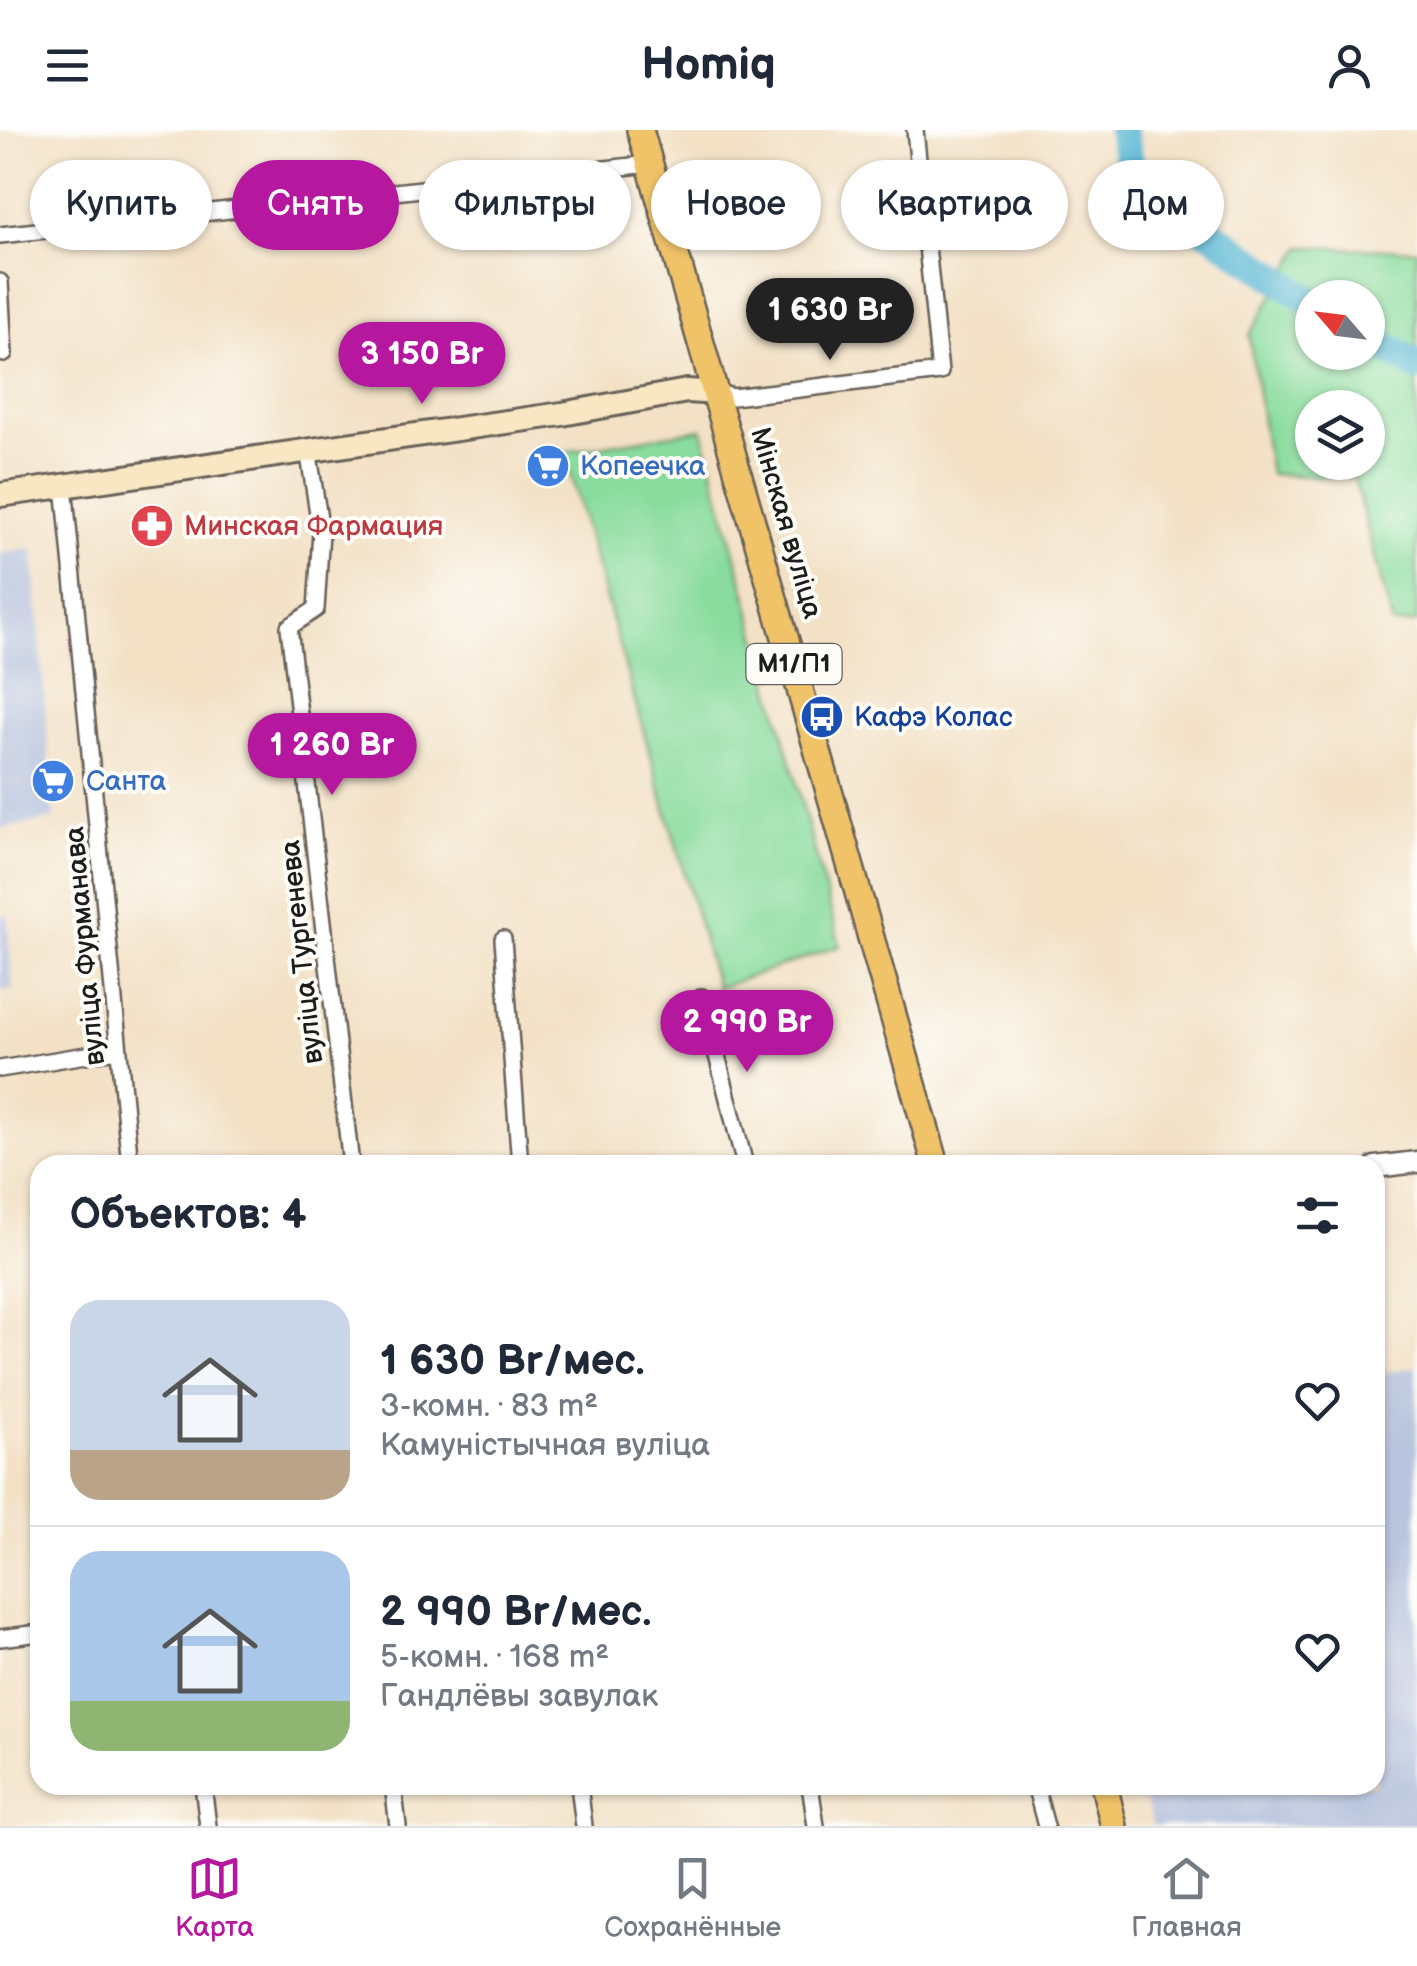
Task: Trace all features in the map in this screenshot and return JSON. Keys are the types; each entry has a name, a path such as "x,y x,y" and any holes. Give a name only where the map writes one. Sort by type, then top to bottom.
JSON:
{"main road":[{"name":"Мінская вуліца","path":"640,130 933,1155"},
{"path":"0,495 562,414 687,391 717,393"},
{"path":"1106,1795 1114,1826"}],"street":[{"path":"717,393 733,397 940,372 915,130"},
{"path":"0,235 650,164"},
{"path":"0,282 4,354"},
{"name":"вуліца Тургенева","path":"308,449 322,532 316,609 289,627 349,1155"},
{"name":"вуліца Фурманава","path":"64,485 129,1155"},
{"path":"503,939 519,1155"},
{"path":"702,997 742,1155"},
{"path":"0,1069 117,1050"},
{"path":"1385,1166 1417,1162"},
{"path":"0,1638 30,1634"},
{"path":"204,1795 208,1826"},
{"path":"394,1795 398,1826"},
{"path":"580,1795 584,1826"},
{"path":"811,1795 816,1826"},
{"path":"1038,1795 1046,1826"}],"shaded area":[{"path":"33,548 54,819 0,829 0,554"},
{"path":"0,915 7,915 13,989 0,991"},
{"path":"1417,1367 1417,1826 1153,1826 1144,1795 1385,1795 1385,1372"}],"green space":[{"path":"1302,247 1417,250 1417,623 1393,625 1355,480 1385,480 1385,390 1295,390 1295,475 1270,474 1249,335"},
{"path":"702,429 840,946 717,988 564,452"}],"waterway":[{"path":"1122,130 1131,169 1152,204 1212,233 1295,290"},
{"path":"1385,346 1417,366"}],"place":[{"name":"Копеечка","path":"548,466"},
{"name":"Минская Фармация","path":"152,526"},
{"name":"Кафэ Колас","path":"822,717"},
{"name":"Санта","path":"53,781"}]}
